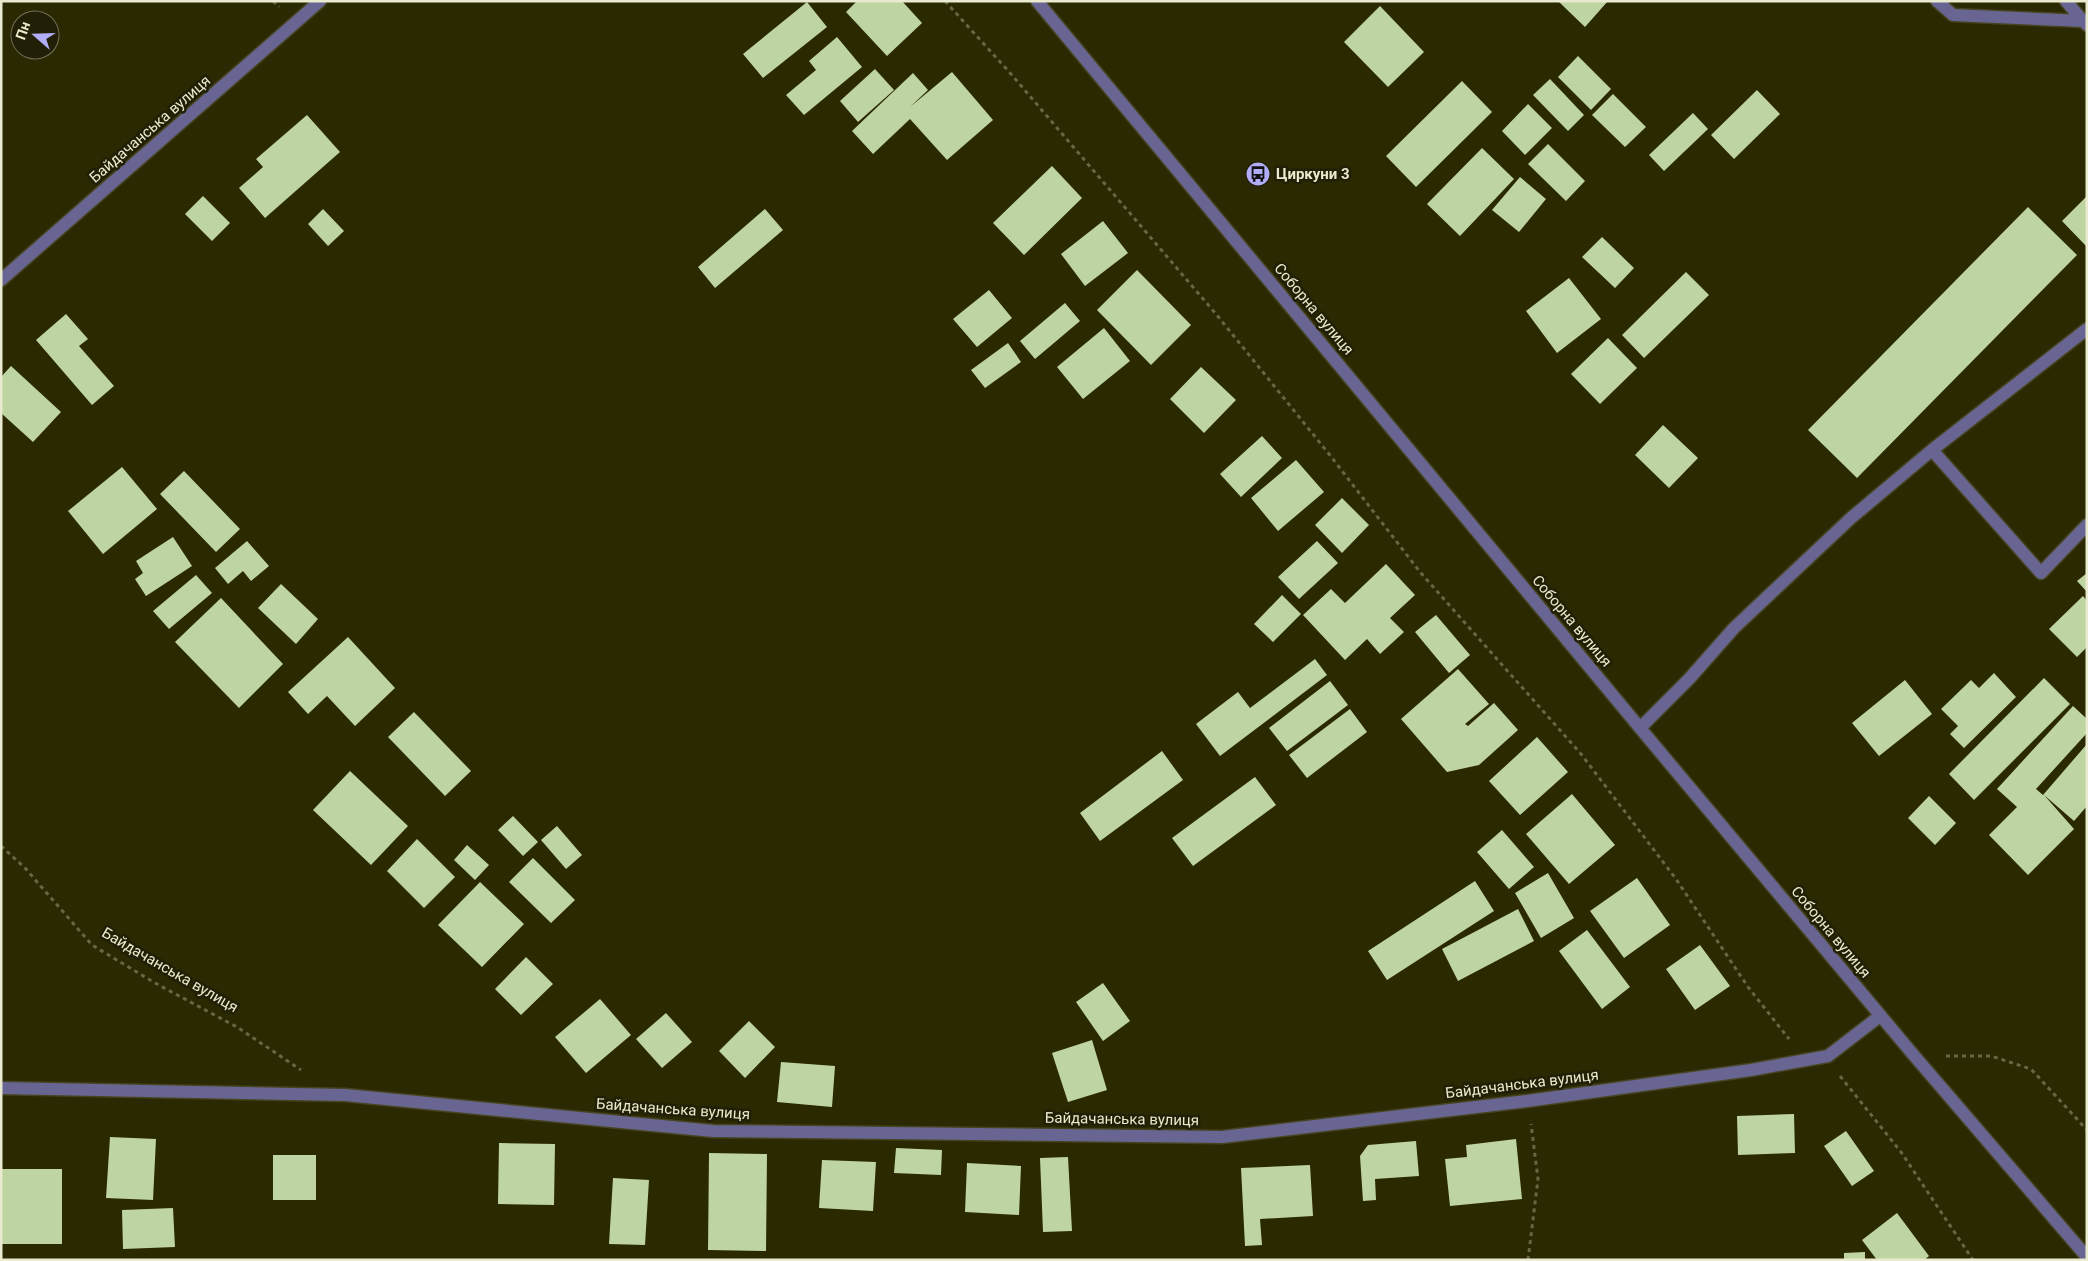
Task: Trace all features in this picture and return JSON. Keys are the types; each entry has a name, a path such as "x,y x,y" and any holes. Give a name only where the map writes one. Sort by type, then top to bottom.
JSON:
{"street":[{"name":"Байдачанська вулиця","path":"1,280 320,1"},
{"name":"Соборна вулиця","path":"1037,1 1880,1016 2087,1257"},
{"path":"1937,1 1953,15 2085,23"},
{"path":"2066,1 2085,23"},
{"path":"1640,728 1689,679 1734,628 1851,518 1932,450 2087,329"},
{"path":"1932,450 2041,573 2087,525"},
{"name":"Байдачанська вулиця","path":"1,1088 345,1095 713,1131 1222,1137 1527,1101 1751,1070 1828,1056 1880,1016"}],"path":[{"path":"945,1 1012,74 1216,314 1329,454 1420,572 1581,754 1676,879 1748,987 1787,1038 1828,1056 1843,1082 1901,1152 1973,1260"},
{"name":"Байдачанська вулиця","path":"1,846 25,868 92,945 155,983 237,1027 304,1071"},
{"path":"1911,1052 1954,1057 1991,1056 2031,1069 2087,1130"},
{"path":"1527,1101 1538,1179 1528,1260"}],"building":[{"path":"857,1 902,1 922,23 887,56 846,12"},
{"path":"1558,1 1608,1 1585,27"},
{"path":"807,2 827,27 763,78 743,54"},
{"path":"1380,6 1424,52 1388,87 1344,42"},
{"path":"837,37 862,67 804,115 786,95 816,70 809,61"},
{"path":"1578,56 1611,89 1591,110 1558,77"},
{"path":"875,69 894,90 858,122 840,101"},
{"path":"952,72 993,120 947,160 910,119 873,154 852,131 913,73 928,90 910,107"},
{"path":"1550,79 1584,115 1568,131 1533,95"},
{"path":"1462,81 1492,112 1416,187 1386,156"},
{"path":"1757,90 1780,114 1734,159 1711,135"},
{"path":"1613,94 1646,127 1625,147 1592,115"},
{"path":"1528,104 1552,128 1525,155 1502,131"},
{"path":"1693,113 1708,129 1664,171 1649,155"},
{"path":"307,115 340,152 265,218 239,188 263,167 256,159"},
{"path":"1548,144 1585,181 1566,201 1528,164"},
{"path":"1482,148 1514,179 1460,236 1427,204"},
{"path":"1052,166 1082,198 1024,255 993,223"},
{"path":"1520,177 1546,199 1519,232 1492,210"},
{"path":"203,196 230,223 212,241 185,214"},
{"path":"2087,196 2087,247 2062,221"},
{"path":"2028,207 2077,255 1857,478 1808,430"},
{"path":"323,209 344,231 328,246 308,224"},
{"path":"765,209 783,230 715,288 698,267"},
{"path":"1103,221 1128,253 1085,286 1061,254"},
{"path":"1602,237 1634,268 1615,288 1582,257"},
{"path":"1137,270 1191,325 1151,365 1097,310"},
{"path":"1686,272 1709,295 1644,358 1622,335"},
{"path":"1569,278 1601,319 1557,353 1526,311"},
{"path":"989,290 1012,318 977,347 953,319"},
{"path":"1065,303 1080,321 1035,359 1020,341"},
{"path":"66,314 88,339 79,346 114,386 92,405 36,340"},
{"path":"1104,328 1130,361 1083,399 1057,367"},
{"path":"1608,338 1637,368 1600,404 1571,374"},
{"path":"1008,343 1021,362 985,388 971,370"},
{"path":"11,366 61,412 33,442 1,413 1,377"},
{"path":"1201,367 1236,400 1204,433 1170,399"},
{"path":"1663,425 1698,458 1669,488 1635,455"},
{"path":"1262,436 1282,458 1241,497 1220,474"},
{"path":"1296,460 1324,492 1278,531 1251,498"},
{"path":"122,467 157,509 103,554 68,511"},
{"path":"184,471 240,529 216,552 160,494"},
{"path":"1342,498 1369,525 1342,553 1315,525"},
{"path":"173,537 192,566 146,596 135,579 143,573 136,561"},
{"path":"247,541 269,566 251,581 243,571 228,584 215,568"},
{"path":"1317,541 1338,563 1299,599 1278,577"},
{"path":"1386,564 1415,595 1390,618 1404,632 1380,654 1367,639 1345,660 1303,615 1331,589 1345,603"},
{"path":"2087,573 2087,592 2077,581"},
{"path":"196,575 212,593 169,629 153,611"},
{"path":"281,584 318,619 296,644 258,608"},
{"path":"1282,595 1301,614 1273,642 1254,624"},
{"path":"2083,596 2087,601 2087,647 2077,657 2049,629"},
{"path":"221,598 283,664 239,708 175,642"},
{"path":"1436,615 1470,655 1449,673 1415,632"},
{"path":"348,637 395,688 355,726 327,696 308,714 288,692"},
{"path":"1315,659 1327,675 1220,756 1196,724 1238,692 1250,708"},
{"path":"1458,669 1489,704 1465,724 1468,726 1494,703 1518,730 1479,765 1447,772 1401,719"},
{"path":"1994,673 2016,697 1964,748 1950,734 1958,726 1941,709 1971,680 1979,688"},
{"path":"2044,678 2070,704 1974,800 1949,774"},
{"path":"1905,680 1932,714 1879,756 1852,723"},
{"path":"1330,681 1348,705 1287,751 1269,728"},
{"path":"2073,706 2087,719 2087,733 2036,789 2043,795 2087,744 2087,806 2074,821 2044,795 2074,829 2028,875 1989,835 2017,807 1997,789"},
{"path":"1350,709 1367,732 1307,778 1289,755"},
{"path":"414,712 471,771 445,796 388,737"},
{"path":"1537,737 1568,772 1520,815 1489,781"},
{"path":"1162,751 1183,780 1100,841 1080,813"},
{"path":"350,771 408,826 371,865 313,810"},
{"path":"1255,777 1276,805 1193,866 1172,838"},
{"path":"1572,794 1615,845 1569,884 1526,834"},
{"path":"1929,796 1956,823 1935,845 1908,818"},
{"path":"513,816 538,842 523,856 498,830"},
{"path":"557,826 582,855 566,869 541,840"},
{"path":"1502,830 1534,867 1509,889 1477,852"},
{"path":"417,839 455,877 424,908 387,871"},
{"path":"467,845 489,865 475,880 454,860"},
{"path":"533,858 575,900 551,923 509,882"},
{"path":"1548,873 1574,918 1541,938 1515,893"},
{"path":"1637,878 1670,925 1624,958 1590,911"},
{"path":"1475,881 1494,911 1387,980 1368,951"},
{"path":"480,882 524,924 482,967 438,925"},
{"path":"1518,909 1534,941 1458,981 1442,949"},
{"path":"1587,930 1630,987 1602,1009 1559,951"},
{"path":"1700,945 1730,986 1695,1010 1666,969"},
{"path":"526,957 553,984 521,1015 495,989"},
{"path":"1103,983 1130,1021 1103,1041 1076,1002"},
{"path":"600,999 631,1035 586,1073 555,1037"},
{"path":"666,1013 692,1042 662,1068 636,1039"},
{"path":"749,1021 775,1047 745,1078 719,1051"},
{"path":"1092,1040 1107,1090 1068,1102 1052,1053"},
{"path":"781,1062 835,1066 832,1107 777,1102"},
{"path":"1794,1114 1795,1153 1738,1155 1737,1116"},
{"path":"1846,1131 1874,1171 1852,1186 1824,1146"},
{"path":"110,1137 156,1139 153,1200 106,1198"},
{"path":"1516,1139 1522,1199 1450,1206 1445,1159 1467,1157 1466,1145"},
{"path":"1416,1141 1419,1176 1375,1179 1376,1200 1363,1201 1360,1156 1368,1145"},
{"path":"499,1143 555,1144 554,1205 498,1204"},
{"path":"896,1148 942,1150 941,1175 894,1173"},
{"path":"709,1153 767,1154 766,1251 708,1250"},
{"path":"273,1155 316,1155 316,1200 273,1200"},
{"path":"1068,1157 1072,1231 1043,1232 1040,1158"},
{"path":"822,1160 876,1162 873,1211 819,1208"},
{"path":"967,1163 1021,1166 1019,1215 965,1212"},
{"path":"1310,1165 1313,1216 1260,1219 1262,1245 1245,1246 1241,1168"},
{"path":"1,1169 62,1169 62,1244 1,1244"},
{"path":"613,1178 649,1180 645,1245 609,1244"},
{"path":"173,1208 175,1247 123,1249 122,1210"},
{"path":"1897,1213 1929,1256 1924,1260 1877,1260 1862,1240"},
{"path":"1865,1252 1865,1260 1844,1260 1844,1253"}],"place":[{"name":"Циркуни 3","path":"1258,174"}]}
